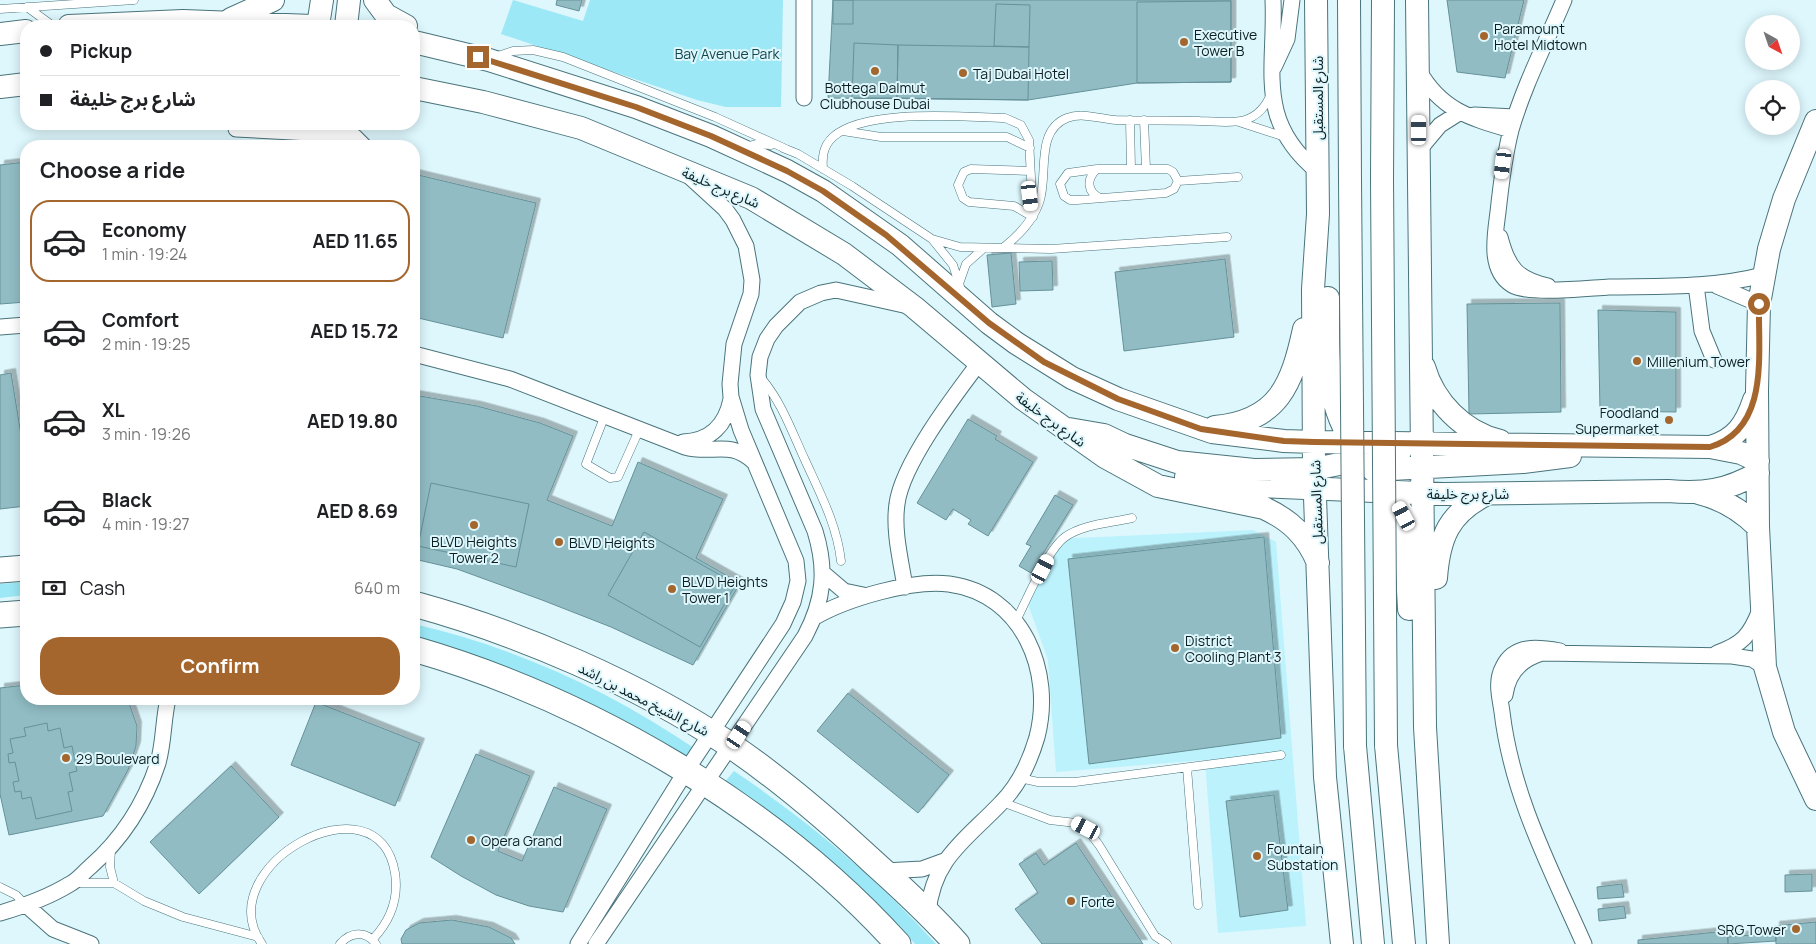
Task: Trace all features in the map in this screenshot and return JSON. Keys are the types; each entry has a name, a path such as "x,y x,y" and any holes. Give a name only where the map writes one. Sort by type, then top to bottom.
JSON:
{"main road":[{"path":"0,570 20,568"},
{"name":"شارع الشيخ محمد بن راشد","path":"420,606 497,632 583,666 629,688 721,740 812,808 884,871 957,944"},
{"path":"0,615 20,613"},
{"path":"420,651 478,670 566,706 696,777 786,841 823,871 898,944"}],"street":[{"path":"228,20 273,0"},
{"path":"319,20 322,0"},
{"path":"347,20 349,0"},
{"path":"375,0 386,15 395,20"},
{"path":"804,0 804,98"},
{"path":"1273,0 1271,92 1280,123 1287,138 1301,156 1318,171"},
{"path":"1272,71 1287,38 1292,0"},
{"name":"شارع المستقبل","path":"1316,0 1318,214 1313,289 1315,479 1326,777 1342,944"},
{"path":"1349,0 1355,746 1373,944"},
{"path":"1383,0 1382,179 1386,745 1404,944"},
{"path":"1417,0 1425,727 1438,944"},
{"path":"1564,0 1513,124 1503,164 1496,221 1506,258 1516,273 1532,282 1559,288 1713,285 1763,275"},
{"path":"0,34 20,32"},
{"path":"420,32 466,44 483,58"},
{"path":"420,43 483,58 636,107 739,148 787,171 858,214 962,291 1016,343 1072,378 1118,399 1190,426 1224,434 1314,442 1361,462 1401,484 1423,493"},
{"path":"1419,71 1432,91 1464,114 1513,124"},
{"path":"0,87 20,85"},
{"name":"شارع برج خليفة","path":"420,89 483,102 581,128 751,198 778,212 844,254 914,307 1023,399 1105,457 1136,473 1156,470 1217,483 1315,479 1383,491 1423,493 1488,494 1668,491 1698,493 1729,486 1758,467"},
{"path":"1419,150 1436,128 1464,114"},
{"path":"1816,121 1784,199 1763,275 1759,304 1757,390 1758,527 1765,667 1784,732 1816,799"},
{"path":"255,130 348,135 358,140"},
{"path":"677,442 702,440 719,429 729,411 731,357 751,294 752,280 746,246 737,227 725,209 683,170"},
{"path":"1318,214 1326,256 1331,384 1339,416 1361,462 1383,491 1396,502 1404,516 1407,534 1410,663 1415,696 1425,727"},
{"path":"1696,285 1702,332 1714,360"},
{"path":"1713,285 1759,304"},
{"path":"1190,426 1230,425 1256,415 1278,398 1287,388 1296,366 1313,289"},
{"path":"578,944 721,740 805,636 822,596 824,574 822,552 815,531 763,409 758,375 760,357 767,339 776,326 804,299 836,290 869,299 914,307"},
{"path":"0,327 20,325"},
{"path":"1420,346 1429,381 1449,412 1482,435 1520,444"},
{"path":"420,355 510,379 694,450 730,448 744,454 755,463"},
{"path":"905,587 896,520 900,491 911,464 979,363"},
{"path":"1710,447 1729,440 1743,426 1757,390"},
{"path":"596,944 696,777 721,740 783,624 793,602 798,582 796,560 790,540 741,430 731,397"},
{"path":"1066,429 1104,436 1177,462 1263,471 1315,479 1361,462 1520,444 1710,447 1741,453 1758,467"},
{"path":"1422,455 1554,459 1624,446"},
{"path":"1136,473 1149,483 1158,486 1250,505 1277,514 1299,531 1318,563"},
{"path":"1698,493 1734,507 1758,527"},
{"path":"1424,642 1432,616 1438,556 1446,530 1463,509 1488,494"},
{"path":"824,574 844,590 870,596"},
{"path":"815,616 841,603 905,587 949,584 971,589 991,599 1016,621 1035,655 1041,693 1037,737 1020,778 1002,802 944,861 932,885 928,913"},
{"path":"1710,655 1730,648 1748,635 1762,605"},
{"path":"1584,944 1519,794 1508,753 1502,712 1506,688 1515,669 1532,656 1560,651 1710,655 1752,659 1765,667"},
{"path":"0,913 26,905 72,884 111,849 135,814 149,788 160,752 166,705"},
{"path":"884,871 922,869 944,861"},
{"path":"26,905 53,929 90,944"}],"lane":[{"path":"0,10 55,3 134,0"},
{"path":"27,7 45,20"},
{"path":"483,58 512,51 533,50 563,57 715,117 786,149 823,169 932,239 946,254 962,291"},
{"path":"1004,247 1025,228 1033,216 1043,190 1046,142 1057,124 1076,116 1130,120 1234,121 1254,116 1262,110 1271,92"},
{"path":"823,169 822,157 826,146 833,137 843,131 872,121 898,117 1005,118 1021,125 1030,140 1033,216"},
{"path":"1130,120 1131,169"},
{"path":"1144,120 1146,169"},
{"path":"1234,121 1287,138"},
{"path":"843,131 881,137 1008,137 1030,148"},
{"path":"739,148 769,144 786,149"},
{"path":"1030,171 971,168 964,172 958,185 963,198 969,202 1014,206 1033,216"},
{"path":"1097,169 1092,173 1089,185 1091,191 1100,198"},
{"path":"1097,169 1168,169 1173,172 1178,181 1174,189 1166,193 1070,200 1061,190 1060,184 1068,173 1097,169"},
{"path":"1178,181 1238,177"},
{"path":"932,239 960,247 1075,249 1227,237"},
{"path":"962,291 966,264 978,252 986,248"},
{"path":"758,375 773,394 784,414 826,508 836,532 841,561"},
{"path":"605,415 586,464 610,478 618,477 640,428"},
{"path":"1016,621 1052,552 1065,537 1082,530 1132,518"},
{"path":"1020,778 1038,782 1075,782 1282,755"},
{"path":"1186,768 1198,905"},
{"path":"1002,802 1050,820 1070,822 1086,828 1099,844 1155,936 1167,944"},
{"path":"260,941 252,918 254,896 257,886 270,867 300,842 322,832 344,829 366,832 375,837 386,848 393,863 396,883 394,904 386,923 374,942 356,934 345,939 340,944"},
{"path":"111,849 110,867 114,884"},
{"path":"72,884 114,884 144,901 183,917 260,941"},
{"path":"0,887 16,895 26,905"}],"shaded area":[{"path":"1253,530 1276,542 1306,926 1218,933 1205,760 1056,772 1048,660 1024,593 1055,539"}],"green space":[{"name":"Bay Avenue Park","path":"513,0 583,21 590,0 783,0 781,107 726,107 697,100 501,34"},
{"path":"20,582 20,596 0,598 0,584"},
{"path":"420,626 489,645 562,674 631,709 697,750 688,762 612,717 522,674 420,643"},
{"path":"734,771 815,830 840,851 890,896 936,944 915,944 871,898 825,857 776,819 723,784"}],"building":[{"path":"557,0 582,0 579,11 556,5"},
{"path":"833,0 853,0 853,24 833,24"},
{"path":"833,0 1231,0 1231,82 1137,83 1028,100 828,98"},
{"name":"Paramount Hotel Midtown","path":"1447,0 1524,0 1505,78 1457,72"},
{"name":"Executive Tower B","path":"1231,1 1231,82 1137,83 1137,2"},
{"path":"996,4 1030,5 1029,47 994,46"},
{"name":"Bottega Dalmut Clubhouse Dubai","path":"854,43 898,45 897,98 852,98"},
{"name":"Taj Dubai Hotel","path":"898,45 1029,47 1028,100 897,98"},
{"path":"20,163 20,302 0,304 0,165"},
{"path":"420,175 536,203 503,338 420,318"},
{"path":"1011,253 1016,304 992,307 987,255"},
{"path":"1225,259 1234,337 1124,351 1115,272"},
{"path":"1052,261 1053,290 1020,291 1019,262"},
{"path":"1560,303 1561,412 1469,414 1467,304"},
{"name":"Millenium Tower","path":"1598,310 1676,312 1676,412 1600,411"},
{"path":"11,373 20,429 20,507 0,509 0,375"},
{"name":"BLVD Heights","path":"420,396 477,406 540,423 573,436 547,500 612,526 638,462 723,499 696,558 740,583 693,665 611,627 457,569 420,560"},
{"path":"968,419 997,436 995,439 1033,462 988,536 968,524 971,520 953,509 946,520 917,503"},
{"name":"BLVD Heights Tower 2","path":"431,483 529,504 516,567 420,546 420,536"},
{"path":"1055,495 1073,505 1031,573 1019,566 1031,546 1026,544"},
{"name":"BLVD Heights Tower 1","path":"644,532 736,584 700,647 608,595"},
{"name":"District Cooling Plant 3","path":"1264,537 1281,738 1089,764 1068,559"},
{"name":"29 Boulevard","path":"20,686 20,705 130,705 137,726 136,746 128,770 103,816 9,835 0,794 0,688"},
{"path":"848,693 949,775 918,813 817,731"},
{"path":"315,705 324,705 420,743 395,806 291,765"},
{"path":"47,723 48,731 60,728 64,748 72,746 77,771 69,773 73,791 68,792 72,811 36,819 31,797 22,799 21,791 15,792 13,782 19,781 15,762 9,763 8,754 13,753 10,739 26,736 24,728"},
{"name":"Opera Grand","path":"476,754 530,776 498,851 522,861 554,787 607,809 563,912 529,906 496,895 431,857"},
{"path":"231,766 279,817 199,894 150,842"},
{"name":"Fountain Substation","path":"1274,795 1288,910 1240,917 1226,801"},
{"name":"Forte","path":"1076,843 1143,944 1042,944 1015,909 1038,893 1019,864 1036,853 1044,865"},
{"path":"1812,874 1812,891 1785,892 1785,875"},
{"path":"1622,884 1624,897 1598,899 1597,887"},
{"path":"1624,906 1626,918 1599,921 1598,909"},
{"path":"452,920 489,927 511,938 515,944 402,944 401,939 406,930 419,923"},
{"name":"SRG Tower","path":"1816,922 1816,944 1776,944 1775,926"},
{"path":"1727,931 1728,944 1638,944 1638,940"},
{"path":"1776,933 1776,941 1728,944 1728,937"}],"place":[{"name":"Paramount Hotel Midtown","path":"1484,36"},
{"name":"Executive Tower B","path":"1184,42"},
{"name":"Bottega Dalmut Clubhouse Dubai","path":"875,71"},
{"name":"Taj Dubai Hotel","path":"963,73"},
{"name":"Millenium Tower","path":"1637,361"},
{"name":"Foodland Supermarket","path":"1669,420"},
{"name":"BLVD Heights Tower 2","path":"474,525"},
{"name":"BLVD Heights","path":"559,542"},
{"name":"BLVD Heights Tower 1","path":"672,589"},
{"name":"District Cooling Plant 3","path":"1175,648"},
{"name":"29 Boulevard","path":"66,758"},
{"name":"Opera Grand","path":"471,840"},
{"name":"Fountain Substation","path":"1257,856"},
{"name":"Forte","path":"1071,901"},
{"name":"SRG Tower","path":"1796,929"}],"route":[{"path":"478,57 636,107 711,136 787,171 823,191 900,245 989,323 1044,362 1072,378 1142,409 1212,432 1284,441 1442,445 1520,444 1710,447 1729,440 1743,426 1748,417 1757,390 1759,304"}]}
